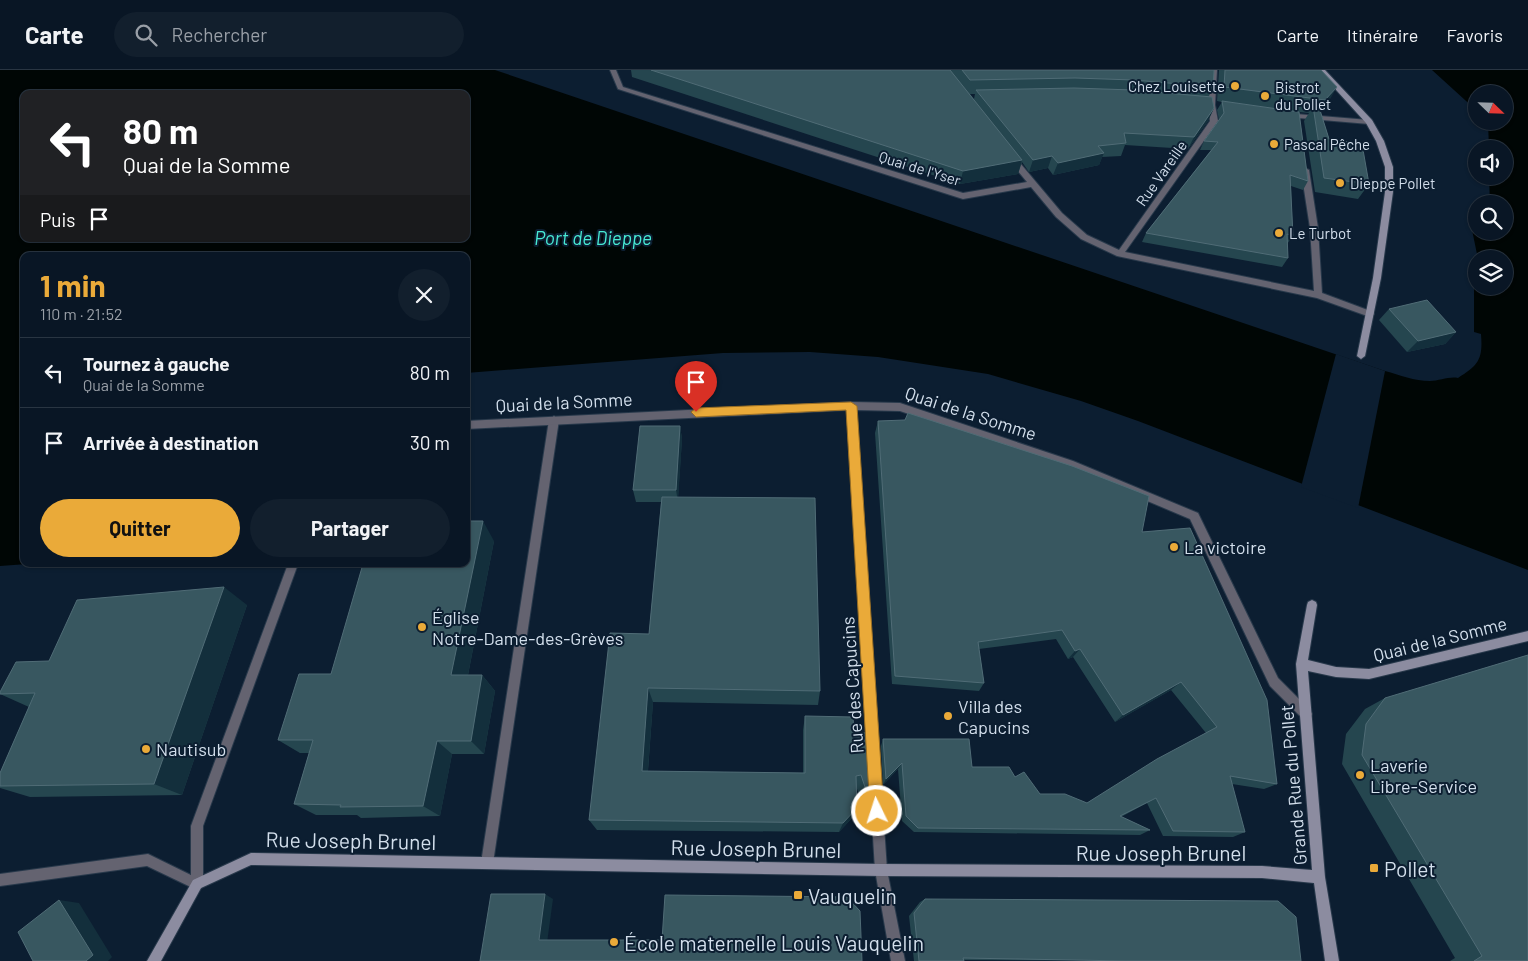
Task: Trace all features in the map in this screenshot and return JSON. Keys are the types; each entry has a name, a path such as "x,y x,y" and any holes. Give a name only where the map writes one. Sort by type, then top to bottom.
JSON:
{"main road":[{"path":"1321,70 1369,122 1380,141 1389,167 1389,192 1370,314 1361,356"},
{"name":"Grande Rue du Pollet","path":"1312,605 1302,664 1319,877 1332,961"},
{"name":"Quai de la Somme","path":"1302,664 1336,672 1369,674 1528,636"},
{"name":"Rue Joseph Brunel","path":"197,884 251,859 881,870 1262,872 1319,877"},
{"path":"154,961 197,884"}],"street":[{"name":"Quai de l'Yser","path":"613,70 620,88 962,196 1032,184"},
{"name":"Rue Vareille","path":"1120,254 1214,121 1207,105 1214,70"},
{"path":"1207,105 1220,106"},
{"path":"1279,114 1369,122"},
{"path":"1298,117 1299,126"},
{"path":"1009,156 1059,215 1084,237 1120,254 1318,295 1370,314"},
{"path":"1304,163 1314,228 1318,295"},
{"name":"Quai de la Somme","path":"470,425 851,406 900,407 1070,464 1194,516 1274,682 1306,714"},
{"name":"Rue des Capucins","path":"851,406 881,870 898,961"},
{"path":"487,863 554,420"},
{"path":"0,880 148,860 197,884 198,826 292,567"}],"water":[{"name":"Port de Dieppe","path":"0,70 495,70 1385,371 1413,379 1430,381 1458,378 1471,369 1478,360 1481,350 1481,334 1474,332 1474,295 1513,295 1513,250 1476,250 1474,240 1513,240 1513,195 1490,195 1489,185 1513,185 1513,140 1489,140 1488,130 1513,130 1513,85 1468,85 1468,103 1432,70 1528,70 1528,570 1138,421 1081,401 988,374 878,357 810,352 723,353 470,373 470,252 20,252 20,565 0,566"}],"pier":[{"path":"1336,354 1385,371 1358,508 1301,487"}],"building":[{"path":"651,70 950,70 1022,160 963,171"},
{"path":"962,70 1214,70 1213,87 1134,80 1075,78 970,80"},
{"path":"1225,70 1321,70 1337,87 1325,100 1224,87"},
{"path":"1074,88 1133,90 1212,97 1214,108 1194,137 1124,133 1126,143 1098,146 1104,153 1058,163 1052,156 1033,160 976,90"},
{"path":"1222,101 1299,112 1308,181 1290,175 1293,236 1287,234 1288,258 1146,233 1218,142 1204,141 1224,113"},
{"path":"1313,106 1319,107 1329,139 1362,144 1369,184 1324,178"},
{"path":"1427,300 1456,332 1418,341 1389,309"},
{"path":"908,413 1072,466 1149,496 1142,532 1190,528 1267,700 1277,784 1230,776 1245,832 1173,831 1156,798 1120,816 1150,830 918,828 906,816 902,763 886,779 883,739 969,739 972,767 1009,767 1015,777 1024,772 1040,794 1065,794 1087,803 1157,759 1217,727 1181,682 1123,715 1080,649 1075,651 1062,630 978,642 984,683 895,676 878,421 905,420"},
{"path":"640,426 680,426 676,490 633,490"},
{"path":"662,497 815,498 820,691 648,688 642,771 805,773 805,716 853,717 854,733 870,733 874,790 868,796 861,775 856,776 857,808 843,823 589,820 610,633 649,634"},
{"name":"Église Notre-Dame-des-Grèves","path":"470,521 483,521 451,675 482,675 471,741 437,741 423,806 340,807 341,805 294,804 313,740 278,740 299,674 331,674 362,567 470,567"},
{"path":"224,587 154,784 0,786 0,773 35,693 0,694 0,692 16,662 49,661 77,600"},
{"path":"1528,655 1528,961 1474,961 1482,956 1362,755 1366,724 1385,698"},
{"path":"491,894 545,894 539,940 662,940 665,895 847,897 860,911 862,961 480,961"},
{"path":"925,899 1278,901 1296,917 1301,961 1127,961 963,958 964,961 919,961 914,913"},
{"path":"59,900 93,955 86,961 33,961 18,932"}],"place":[{"name":"Chez Louisette","path":"1235,86"},
{"name":"Bistrot du Pollet","path":"1265,96"},
{"name":"Pascal Pêche","path":"1274,144"},
{"name":"Dieppe Pollet","path":"1340,183"},
{"name":"Le Turbot","path":"1279,233"},
{"name":"La victoire","path":"1174,547"},
{"name":"Église Notre-Dame-des-Grèves","path":"422,627"},
{"name":"Villa des Capucins","path":"948,716"},
{"name":"Nautisub","path":"146,749"},
{"name":"Laverie Libre-Service","path":"1360,775"},
{"name":"Pollet","path":"1374,868"},
{"name":"Vauquelin","path":"798,895"},
{"name":"École maternelle Louis Vauquelin","path":"614,942"}],"route":[{"path":"696,412 851,406 877,811"}]}
